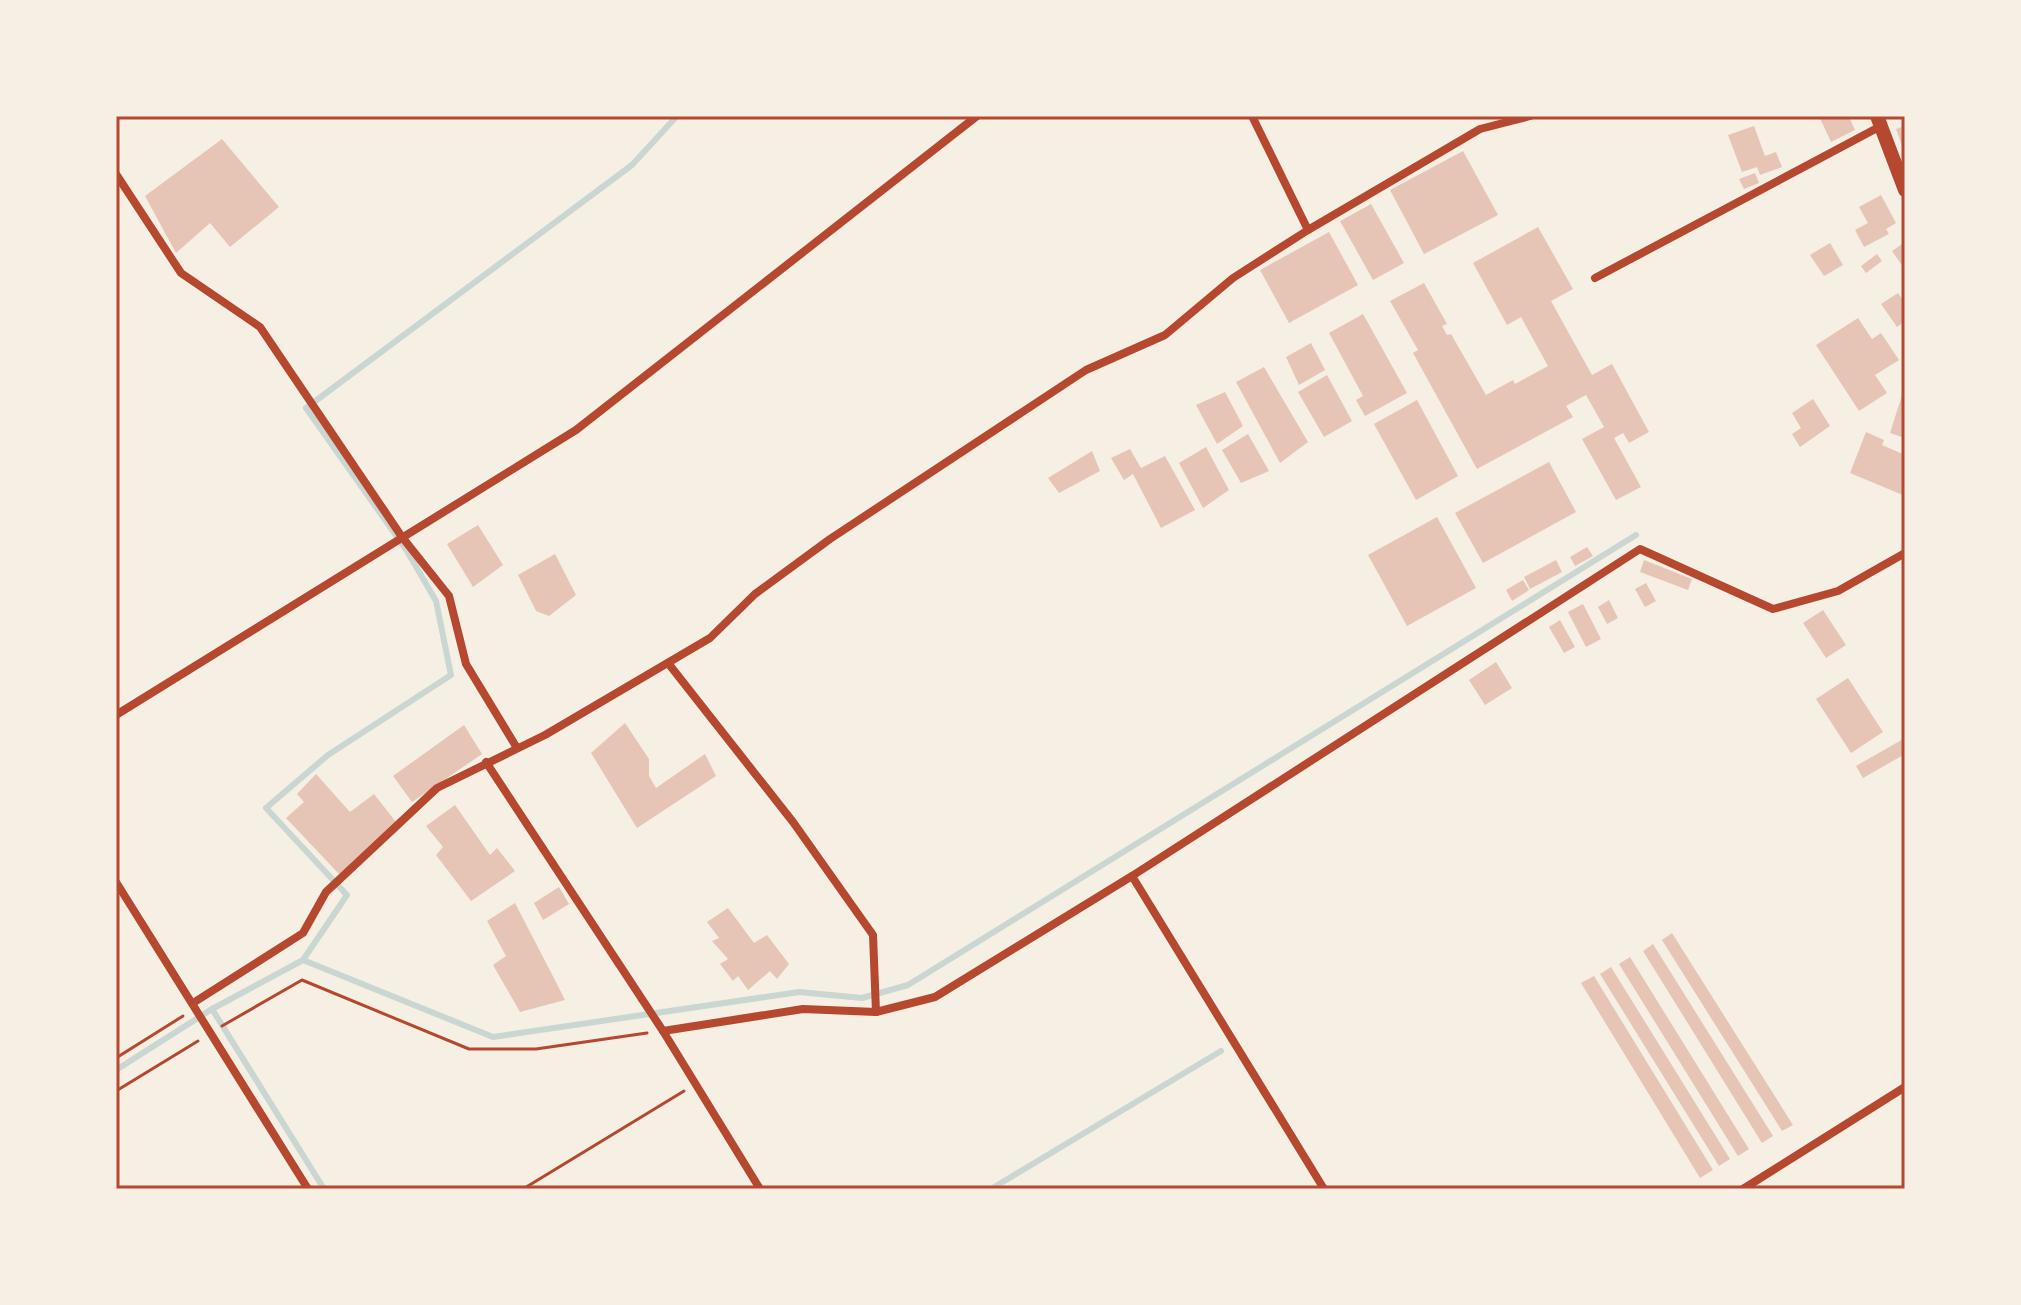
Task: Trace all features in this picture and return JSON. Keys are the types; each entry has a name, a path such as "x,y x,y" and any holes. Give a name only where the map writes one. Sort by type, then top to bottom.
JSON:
{"main road":[{"path":"1879,121 1905,190"}],"street":[{"path":"116,715 576,430 977,116"},
{"path":"1252,116 1308,230"},
{"path":"195,1006 303,933 326,892 437,788 517,748 710,638 755,594 830,539 1086,370 1165,335 1233,278 1308,230 1480,129 1530,116"},
{"path":"1595,278 1879,121"},
{"path":"116,174 181,273 260,327 402,537 449,596 466,664 517,748"},
{"path":"663,1031 803,1009 876,1012 935,997 1132,876 1640,549 1773,609 1838,591 1905,553"},
{"path":"668,663 793,822 873,935 876,1012"},
{"path":"486,762 663,1031 760,1189"},
{"path":"1132,876 1324,1189"},
{"path":"116,882 308,1189"},
{"path":"1743,1189 1905,1087"}],"path":[{"path":"116,1091 210,1029 302,980 469,1049 536,1049 663,1031"},
{"path":"116,1058 195,1006"},
{"path":"523,1189 696,1084"}],"building":[{"path":"1819,116 1856,116 1850,119 1855,130 1831,142"},
{"path":"1754,126 1765,156 1776,152 1782,167 1760,175 1757,167 1742,172 1728,135"},
{"path":"1905,126 1905,154 1896,129"},
{"path":"222,139 279,207 230,247 210,223 176,253 145,196"},
{"path":"1463,151 1498,215 1424,254 1390,190"},
{"path":"1755,173 1759,183 1744,189 1739,179"},
{"path":"1881,195 1896,223 1886,229 1889,234 1864,247 1855,230 1868,223 1859,207"},
{"path":"1371,204 1404,263 1373,280 1340,221"},
{"path":"1538,227 1573,289 1551,301 1592,375 1612,364 1649,432 1629,443 1623,433 1614,438 1641,487 1616,500 1582,439 1604,427 1586,395 1566,406 1573,417 1477,469 1413,353 1418,350 1390,301 1424,283 1447,324 1442,326 1447,335 1451,334 1486,395 1513,380 1515,384 1548,366 1521,317 1507,325 1473,263"},
{"path":"1329,232 1358,285 1289,323 1260,270"},
{"path":"1905,242 1905,266 1903,267 1892,251"},
{"path":"1830,243 1843,265 1824,276 1810,255"},
{"path":"1877,254 1882,261 1866,273 1861,266"},
{"path":"1898,293 1905,303 1905,321 1897,327 1881,304"},
{"path":"1363,314 1407,393 1365,416 1356,400 1363,396 1329,333"},
{"path":"1858,318 1872,339 1881,333 1899,360 1875,375 1887,393 1859,411 1816,345"},
{"path":"1311,343 1325,370 1299,385 1286,357"},
{"path":"1264,367 1308,442 1280,463 1236,382"},
{"path":"1327,375 1352,421 1324,437 1298,392"},
{"path":"1905,389 1905,438 1890,433"},
{"path":"1225,392 1243,426 1217,444 1196,405"},
{"path":"1813,399 1830,426 1800,447 1792,434 1801,428 1792,413"},
{"path":"1417,400 1458,476 1416,500 1374,424"},
{"path":"1866,432 1884,440 1882,445 1905,455 1905,496 1850,473"},
{"path":"1248,434 1269,471 1241,483 1222,450"},
{"path":"1206,447 1229,490 1203,508 1179,463"},
{"path":"1130,449 1141,468 1165,456 1195,510 1161,528 1133,474 1124,480 1111,458"},
{"path":"1092,451 1100,471 1059,493 1048,478"},
{"path":"1549,462 1576,512 1483,563 1455,513"},
{"path":"1437,517 1476,588 1407,626 1368,555"},
{"path":"478,525 503,565 473,587 447,544"},
{"path":"1587,547 1593,556 1575,566 1570,557"},
{"path":"555,554 576,595 549,616 536,611 518,575"},
{"path":"1556,560 1562,572 1530,589 1524,577"},
{"path":"1644,560 1692,579 1688,590 1640,572"},
{"path":"1523,580 1529,590 1512,601 1506,590"},
{"path":"1646,583 1656,601 1645,607 1635,589"},
{"path":"1609,600 1618,618 1607,624 1598,607"},
{"path":"1583,604 1601,639 1586,647 1568,612"},
{"path":"1823,610 1846,645 1826,658 1803,623"},
{"path":"1560,620 1575,647 1564,653 1549,627"},
{"path":"1496,662 1512,688 1485,705 1469,680"},
{"path":"1848,678 1883,732 1851,753 1816,699"},
{"path":"625,723 649,759 649,776 656,788 705,754 716,776 637,828 591,753"},
{"path":"464,725 482,754 412,802 393,776"},
{"path":"1905,738 1905,754 1863,778 1856,766"},
{"path":"316,774 350,812 374,794 396,822 340,875 286,818 304,802 297,794"},
{"path":"455,805 490,855 497,848 515,871 471,901 436,855 443,847 426,826"},
{"path":"559,887 569,904 543,920 534,903"},
{"path":"515,903 565,1000 520,1012 493,965 506,956 487,921"},
{"path":"728,908 754,943 767,935 789,964 777,979 770,971 748,990 738,976 733,981 720,964 728,959 712,941 719,938 707,922"},
{"path":"1672,933 1793,1125 1782,1131 1662,940"},
{"path":"1653,944 1773,1136 1762,1143 1643,951"},
{"path":"1630,957 1749,1149 1738,1156 1619,964"},
{"path":"1611,967 1730,1159 1719,1166 1600,974"},
{"path":"1594,976 1713,1170 1700,1178 1581,983"}],"waterway":[{"path":"303,960 347,895 266,808 328,755 451,675 436,601 407,551 306,408 632,165 677,116"},
{"path":"116,1070 212,1009 303,960 493,1037 799,992 862,998 908,985 1636,535"},
{"path":"212,1009 324,1189"},
{"path":"991,1189 1221,1051"}]}
